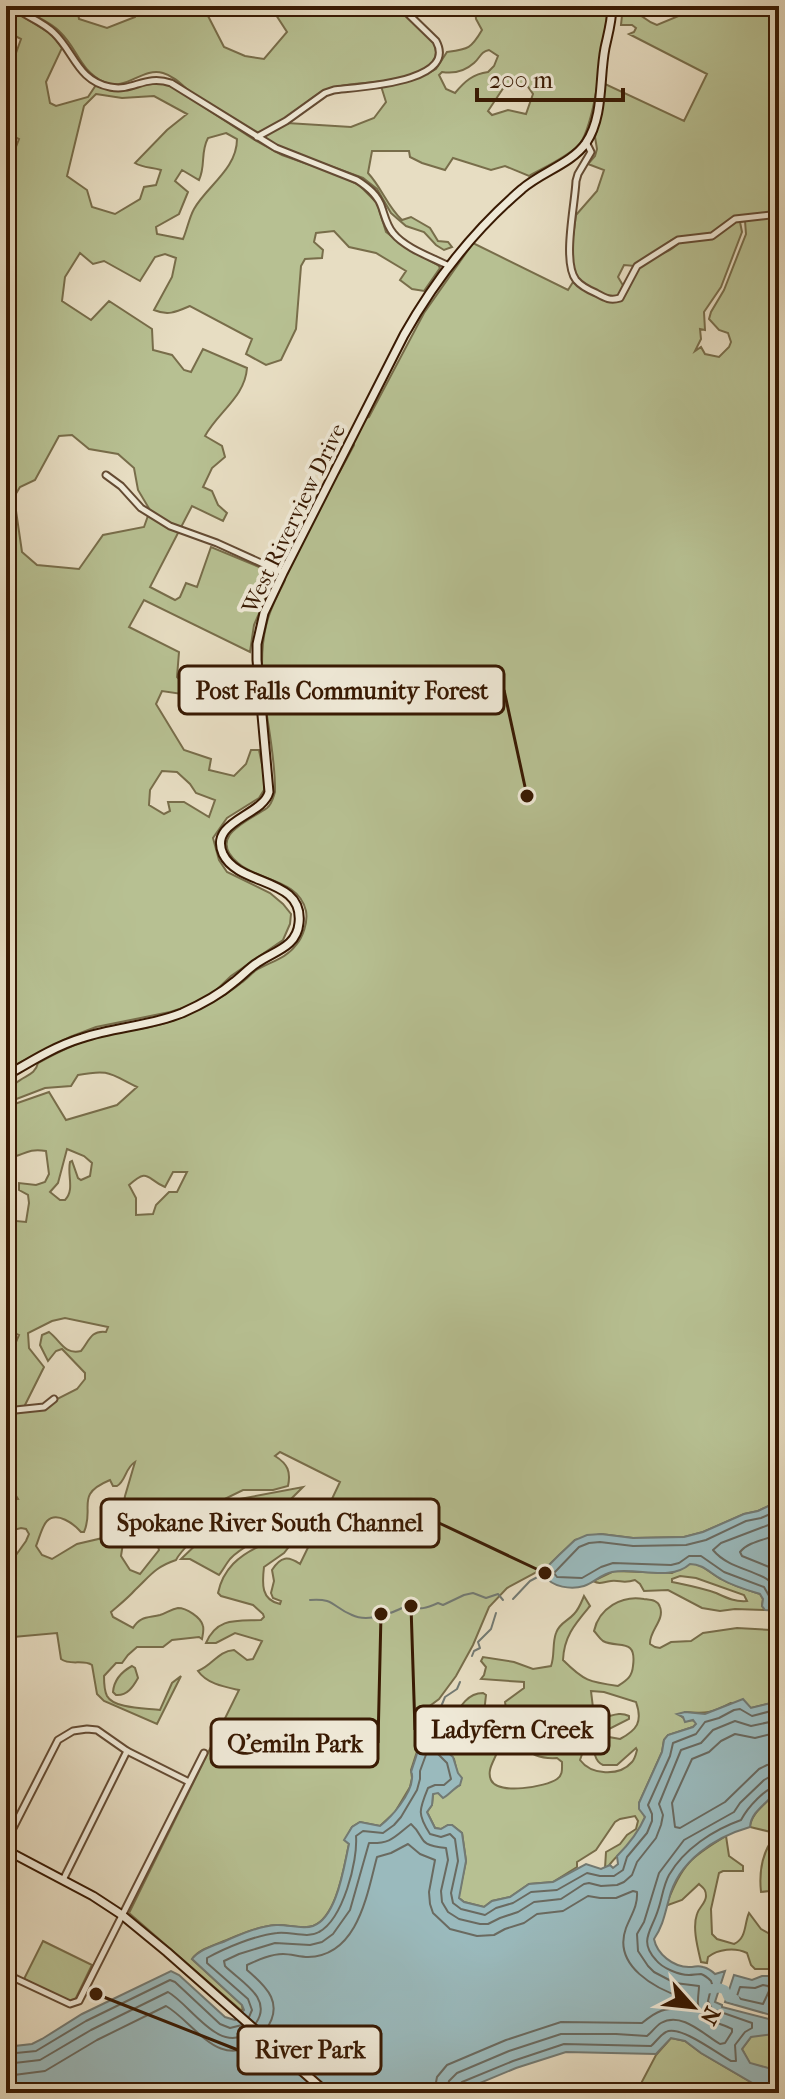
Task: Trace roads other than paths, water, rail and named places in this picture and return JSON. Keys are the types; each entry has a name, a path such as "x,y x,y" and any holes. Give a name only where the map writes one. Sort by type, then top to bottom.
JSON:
{"street":[{"path":"12,6 56,34 76,64 100,84 116,88 151,79 171,83 286,153 343,173 366,186 379,201 394,234 449,267"},
{"path":"256,137 286,121 325,93 399,81 434,68 439,59 436,41 400,6"},
{"path":"612,6 596,121 586,142 591,152 576,181 569,245 570,269 578,283 607,299 620,298 637,266 678,240 712,236 735,219 779,214"},
{"name":"West Riverview Drive","path":"6,1076 80,1038 161,1020 202,1003 233,984 261,960 283,950 297,933 299,914 291,897 238,870 224,857 221,846 224,833 231,824 263,803 269,792 257,660 264,613 404,335 449,267 509,200 542,174 572,157 586,142"},
{"path":"106,475 121,486 138,506 170,526 283,573"},
{"path":"6,1411 44,1407 54,1399"},
{"path":"6,1842 58,1740 65,1734 97,1730 127,1751 189,1782"},
{"path":"63,1880 127,1751"},
{"path":"6,1974 76,2004 204,1753"},
{"path":"6,1850 122,1915 327,2093"}],"water":[{"path":"779,1501 779,1611 765,1610 760,1594 730,1584 695,1564 663,1573 612,1572 588,1585 573,1588 557,1585 545,1576 548,1566 559,1555 575,1540 587,1535 684,1537"},
{"path":"743,1699 751,1708 779,1701 779,1788 757,1811 750,1827 711,1844 689,1862 674,1885 654,1939 662,1954 677,1965 701,1966 715,1974 725,1971 715,2002 722,2007 778,2021 774,2034 751,2037 742,2049 750,2063 779,2071 779,2090 761,2088 685,2041 671,2038 656,2054 566,2052 516,2068 456,2093 6,2093 6,2047 32,2044 82,2014 171,1971 225,2017 235,2020 244,2010 242,2005 192,1959 206,1949 256,1929 276,1925 309,1927 321,1921 334,1902 342,1878 349,1844 344,1840 352,1827 360,1822 380,1826 405,1798 422,1732 421,1710 448,1721 442,1732 445,1750 453,1757 462,1778 460,1785 445,1797 433,1794 432,1805 427,1812 435,1828 452,1825 462,1833 466,1861 459,1898 484,1907 492,1901 510,1897 529,1884 553,1882 586,1864 601,1869 610,1865 613,1868 618,1864 617,1856 633,1838 645,1817 639,1803 662,1752 664,1740 668,1735 696,1724 693,1720 685,1722 677,1714 705,1714"},
{"path":"734,1975 752,1980 762,1976 779,1976 774,2016 725,2002"}],"waterway":[{"path":"513,1599 530,1581 545,1573"},
{"path":"310,1600 329,1602 345,1612 365,1618 388,1614 408,1605 419,1608 438,1603 443,1605 473,1593 486,1598 498,1594 503,1600"},
{"path":"472,1656 480,1648 478,1642 491,1629 496,1613"},
{"path":"438,1714 445,1697 457,1689 460,1682"},
{"path":"707,1989 720,1988 725,1990 728,1997 735,1999"}],"place":[{"name":"Post Falls Community Forest","path":"527,796"},
{"name":"Spokane River South Channel","path":"545,1573"},
{"name":"Ladyfern Creek","path":"411,1606"},
{"name":"Q'emiln Park","path":"381,1614"},
{"name":"River Park","path":"96,1994"}]}
